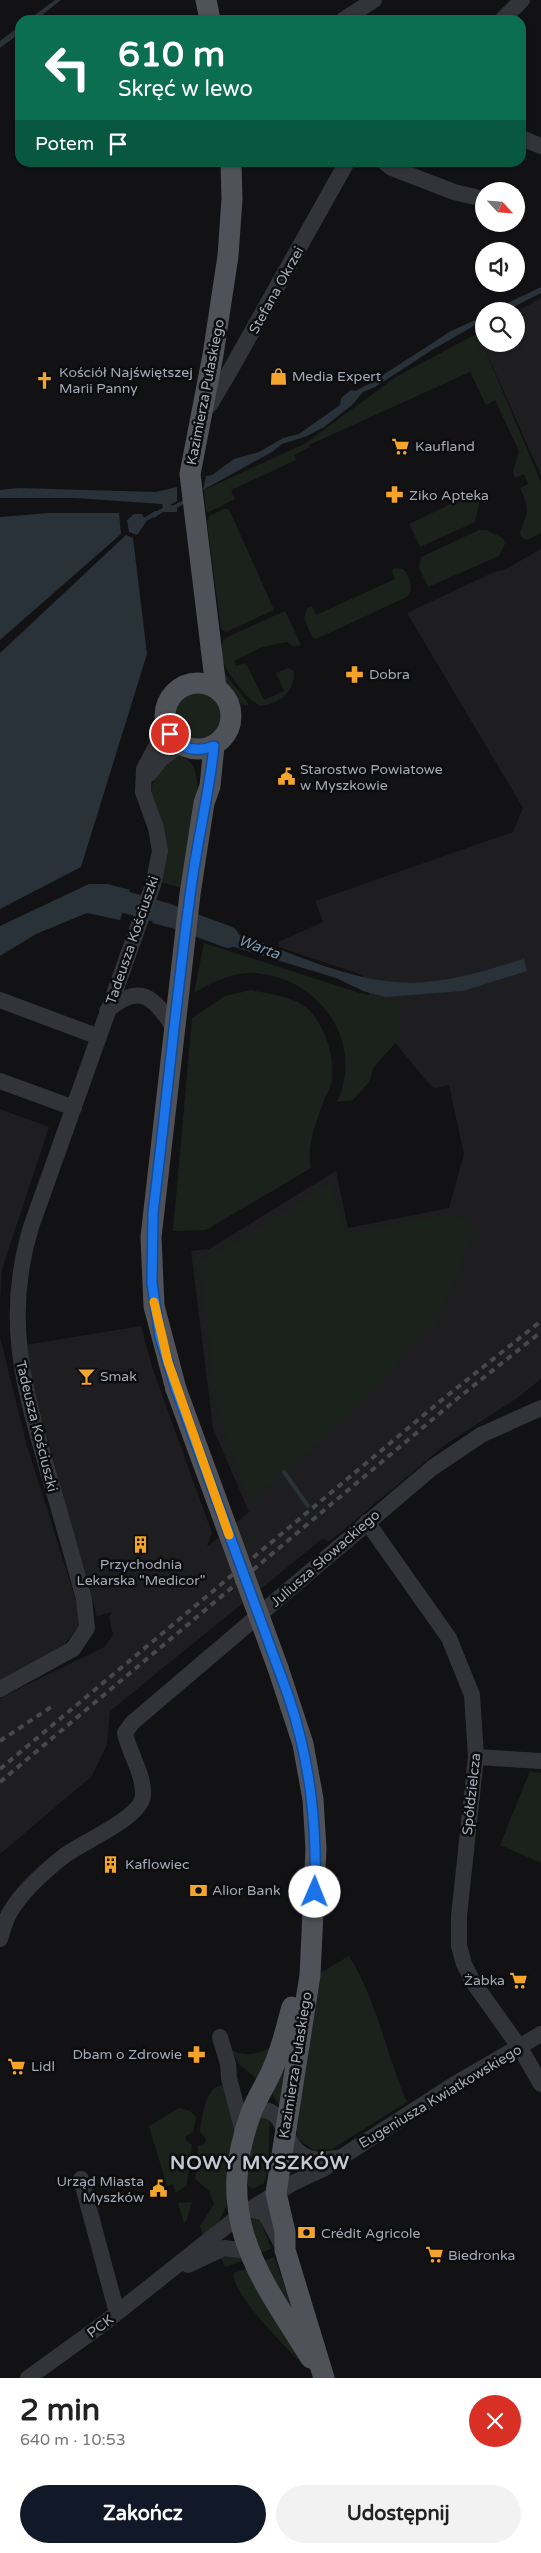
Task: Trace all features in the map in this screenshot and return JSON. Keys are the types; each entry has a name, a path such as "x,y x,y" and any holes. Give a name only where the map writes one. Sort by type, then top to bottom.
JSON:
{"main road":[{"path":"206,0 209,15"},
{"name":"Kazimierza Pułaskiego","path":"216,688 192,507 190,474 213,355 228,256 232,199 231,167"},
{"name":"Kazimierza Pułaskiego","path":"190,684 198,671 208,621"},
{"path":"190,684 207,684 216,688 227,699 232,714 229,730 214,746 199,750 185,747 166,728 165,712 170,697 176,691 190,684"},
{"name":"Kazimierza Pułaskiego","path":"214,746 210,786 204,803 189,904 153,1213 151,1260 154,1306 160,1337 176,1389 278,1668 303,1744 313,1799 316,1850 315,1911 310,1975 284,2128 276,2192"},
{"name":"Kazimierza Pułaskiego","path":"185,747 198,766 204,803"},
{"name":"Kazimierza Pułaskiego","path":"245,2212 237,2175 244,2136 252,2111 282,2046 300,1972 312,1937"},
{"path":"276,2192 285,2232 284,2250 324,2377"},
{"path":"245,2212 248,2251 272,2297 324,2377"}],"street":[{"path":"351,15 374,0"},
{"path":"507,15 522,0"},
{"path":"526,140 541,146"},
{"name":"Stefana Okrzei","path":"201,414 211,403 231,370 345,167"},
{"path":"391,167 454,192 475,197"},
{"name":"Tadeusza Kościuszki","path":"0,1689 73,1649 87,1628 84,1599 35,1426 22,1371 16,1311 23,1254 149,896 160,850 156,828 144,796 144,769 166,728"},
{"path":"143,782 161,759 185,747"},
{"name":"Tadeusza Kościuszki","path":"107,1011 126,997 145,996 154,1000 174,1028"},
{"path":"0,1000 98,1037"},
{"path":"0,1081 74,1108"},
{"name":"Juliusza Słowackiego","path":"0,1939 12,1909 51,1868 65,1855 128,1816 141,1804 143,1794 140,1780 125,1733 140,1716 432,1468 481,1435 541,1408"},
{"name":"Spółdzielcza","path":"367,1522 449,1638 472,1695 476,1757 458,1916 459,1946 464,1964 473,1982 520,2048 541,2084"},
{"path":"476,1757 541,1761"},
{"name":"Eugeniusza Kwiatkowskiego","path":"245,2212 276,2192 323,2169 455,2084 520,2048 541,2034"},
{"path":"220,2037 244,2136"},
{"name":"Eugeniusza Kwiatkowskiego","path":"252,2111 268,2109 284,2128 293,2145 303,2155 316,2160 339,2158"},
{"path":"81,2179 117,2313"},
{"path":"245,2212 265,2213 284,2250"},
{"name":"PCK","path":"28,2378 172,2271 245,2212"},
{"name":"PCK","path":"172,2271 224,2248 248,2251"}],"shaded area":[{"path":"541,298 541,476 486,352 525,352 525,307"},
{"path":"475,335 475,352 486,352 541,482 541,533 527,540 521,537 520,532 527,506 520,488 528,484 524,474 515,478 513,472 519,451 495,400 486,405 470,372 309,445 310,447 294,455 296,460 231,490 235,499 209,512 206,511 204,490 306,443 396,377"},
{"path":"478,491 481,497 475,522 420,547 409,524"},
{"path":"224,509 229,509 274,610 226,632 221,629 207,522 209,516"},
{"path":"479,530 486,530 503,538 505,544 499,556 428,587 419,568 421,557"},
{"path":"541,549 541,1379 517,1398 445,1445 330,1541 322,1539 110,1711 107,1745 92,1776 0,1854 0,1698 104,1647 113,1635 109,1617 112,1612 97,1616 32,1383 25,1345 141,1326 153,1370 212,1533 207,1547 249,1512 213,1428 191,1251 209,1249 336,1171 348,1228 449,1208 464,1154 449,1085 434,1088 377,1020 363,975 279,947 278,942 323,922 315,901 513,832 523,808 407,613 494,572 506,569"},
{"path":"395,568 403,569 408,576 411,590 407,597 316,639 312,637 304,618 307,608 312,606 316,615 395,579 392,570"},
{"path":"285,611 301,645 294,647 287,642 262,647 234,661 236,666 246,663 264,700 284,691 276,673 288,668 294,671 292,685 284,696 273,703 259,706 238,686 227,671 221,655 222,646 225,638"},
{"path":"218,665 248,703 248,706 235,700 227,690"},
{"path":"193,692 203,692 216,699 223,712 223,722 216,735 203,742 193,742 184,738 177,731 173,722 173,712 177,703 184,696"},
{"path":"178,755 189,761 195,770 198,795 183,888 159,882 151,796 152,786 159,768"},
{"path":"204,943 360,993 402,1002 399,1039 373,1068 370,1081 353,1100 337,1102 344,1079 345,1057 340,1036 331,1017 317,1000 299,987 278,978 255,973 232,976 208,985 194,993"},
{"path":"251,990 296,1001 308,1009 319,1024 328,1042 333,1071 332,1080 313,1133 310,1150 311,1168 206,1230 173,1231 192,1018 225,996"},
{"path":"0,1109 49,1127 2,1269 0,1300"},
{"path":"330,1182 347,1234 450,1214 475,1228 435,1327 412,1341 390,1376 336,1429 249,1501 218,1411 199,1261 250,1234"},
{"path":"0,1337 27,1446 78,1607 79,1616 78,1627 63,1646 0,1682"},
{"path":"530,1771 541,1773 541,1863 500,1845"},
{"path":"349,1956 367,1991 407,2102 332,2149 314,2150 298,2139 296,2129 320,1973"},
{"path":"273,2046 259,2081 240,2065 230,2049 236,2052 252,2054"},
{"path":"282,2067 285,2067 280,2108 272,2093"},
{"path":"223,2085 236,2121 229,2201 219,2221 203,2236 200,2226 214,2204 209,2191 195,2179 198,2146 205,2143 206,2138 200,2132 203,2111 208,2097 217,2087"},
{"path":"179,2108 190,2111 196,2117 193,2132 186,2136 186,2140 192,2145 187,2183 186,2186 175,2193 173,2184 167,2186 149,2126"},
{"path":"258,2116 270,2119 268,2171 264,2183 253,2189 248,2186 245,2176"},
{"path":"290,2157 306,2168 282,2176"},
{"path":"192,2202 186,2221 184,2223 178,2203"},
{"path":"253,2217 260,2219 271,2249 258,2254 248,2220"},
{"path":"226,2252 245,2260 225,2267 219,2254"},
{"path":"274,2257 297,2318 261,2262"},
{"path":"248,2268 309,2366 307,2368 263,2322 241,2293 235,2281 234,2273"}],"water":[{"path":"55,0 61,0 42,15 35,15"},
{"path":"15,30 15,37 0,48 0,41"},
{"path":"541,287 541,293 523,302 510,302"},
{"path":"475,320 475,325 432,350 375,387 363,392 352,405 324,427 307,436 282,444 272,452 203,490 206,476 212,475 234,459 259,452 283,438 299,434 340,405 341,398 351,390 355,391 369,384 451,331"},
{"path":"177,487 177,501 170,505 177,506 177,512 163,512 154,518 151,514 163,508 162,504 75,498 0,498 0,490 19,488 156,492"},
{"path":"49,513 119,513 121,534 0,640 0,517"},
{"path":"134,514 142,514 146,522 137,535 129,532 127,520"},
{"path":"126,535 133,538 147,654 81,867 0,909 0,653"},
{"path":"89,884 108,884 130,890 120,920 87,913 36,934 0,956 0,926"},
{"path":"158,908 172,912 171,928 152,923"},
{"path":"199,919 207,925 230,931 318,964 363,977 386,981 403,983 438,981 473,974 524,959 527,971 463,991 385,997 363,991 336,978 198,936"}],"waterway":[{"path":"172,508 186,501"},
{"path":"141,522 156,513"},
{"name":"Warta","path":"97,899 104,896 163,913 228,937"},
{"path":"284,1472 308,1506"}],"railway":[{"path":"0,1769 443,1399 541,1321"},
{"path":"0,1782 458,1398 541,1332"},
{"path":"0,1741 54,1705"}],"slow traffic":[{"path":"154,1302 160,1337 176,1389 229,1535"}],"place":[{"name":"Media Expert","path":"278,376"},
{"name":"Kościół Najświętszej Marii Panny","path":"45,380"},
{"name":"Kaufland","path":"401,446"},
{"name":"Ziko Apteka","path":"395,495"},
{"name":"Dobra","path":"355,674"},
{"name":"Starostwo Powiatowe w Myszkowie","path":"286,777"},
{"name":"Smak","path":"86,1376"},
{"name":"Przychodnia Lekarska \"Medicor\"","path":"141,1544"},
{"name":"Kaflowiec","path":"111,1864"},
{"name":"Alior Bank","path":"198,1890"},
{"name":"Żabka","path":"519,1980"},
{"name":"Dbam o Zdrowie","path":"196,2054"},
{"name":"Lidl","path":"17,2066"},
{"name":"Urząd Miasta Myszków","path":"158,2189"},
{"name":"Crédit Agricole","path":"307,2233"},
{"name":"Biedronka","path":"434,2255"}],"district":[{"name":"NOWY MYSZKÓW","path":"260,2162"}],"route":[{"path":"170,734 180,745 191,749 207,749 214,746 210,786 204,803 190,894 153,1213 151,1260 154,1306 160,1337 176,1389 288,1695 303,1744 313,1799 316,1850 315,1892"}]}
